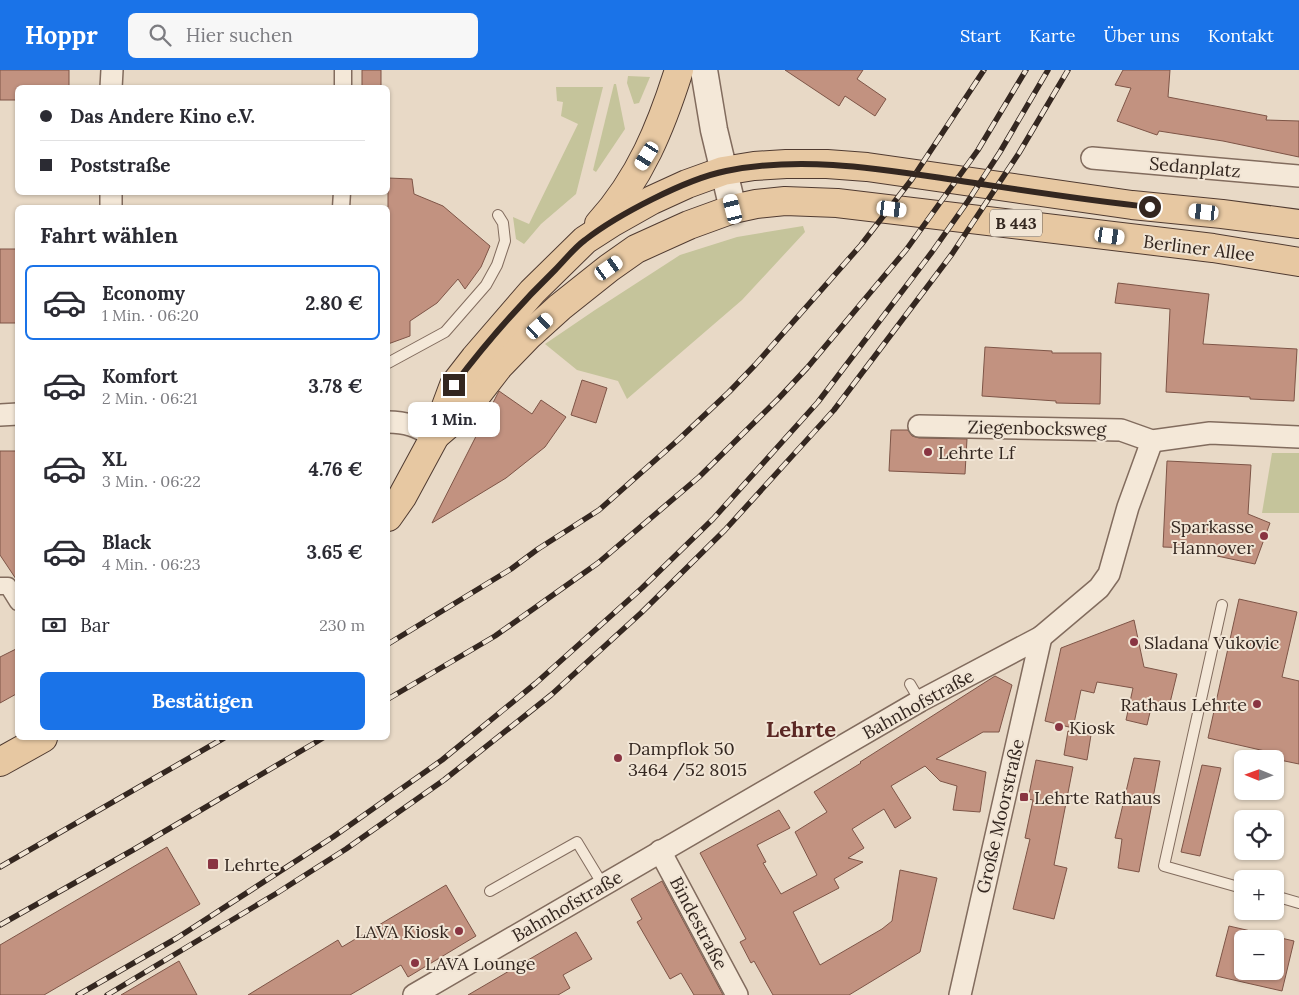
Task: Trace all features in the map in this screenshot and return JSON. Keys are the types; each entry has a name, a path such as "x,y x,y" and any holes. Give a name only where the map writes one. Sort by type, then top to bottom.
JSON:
{"main road":[{"path":"585,240 609,214 647,156 658,132 679,70"},
{"name":"Berliner Allee","path":"724,171 754,166 827,164 867,167 1132,205 1299,224"},
{"name":"B 443","path":"390,514 402,497 435,436 454,385 532,292 585,240 613,222 652,200 687,184 724,171"},
{"name":"Berliner Allee","path":"435,436 465,410 499,366 529,335 560,307 609,268 636,249 665,235 733,209 756,204 785,201 837,203 1213,248 1299,262"},
{"path":"0,762 39,740"}],"street":[{"path":"111,85 112,70"},
{"path":"343,70 343,85"},
{"path":"704,70 714,130 733,209"},
{"name":"Sedanplatz","path":"1092,158 1299,176"},
{"path":"0,415 15,414"},
{"path":"390,422 411,424 435,436"},
{"name":"Ziegenbocksweg","path":"919,426 1121,430 1152,441"},
{"path":"1152,441 1210,433 1299,437"},
{"name":"Bahnhofstraße","path":"414,995 660,851 915,692 1041,637 1099,588 1109,574 1128,507 1152,441"},
{"path":"0,586 8,586 15,597"},
{"name":"Große Moorstraße","path":"961,989 1041,637"},
{"name":"Bindestraße","path":"660,851 737,995"},
{"path":"942,995 961,989"}],"lane":[{"path":"390,362 445,332 486,285 497,265 505,241 503,223 498,215"},
{"path":"1222,605 1164,866 1234,886"},
{"path":"490,891 577,842 603,885"},
{"path":"1284,899 1299,903"}],"green space":[{"path":"628,76 650,77 639,103 634,104 627,83"},
{"path":"614,84 616,84 625,129 596,172 593,170"},
{"path":"556,87 603,87 576,194 541,224 524,244 516,239 513,217 529,224 578,124 561,116 563,102 557,101"},
{"path":"803,226 805,232 742,300 627,399 618,381 577,370 545,344 680,255 737,237"},
{"path":"1272,453 1299,453 1299,513 1262,513"}],"building":[{"path":"0,70 69,70 69,85 15,85 15,100 0,100"},
{"path":"362,70 381,70 381,85 362,85"},
{"path":"785,70 863,70 857,79 886,99 875,116 845,96 839,106"},
{"path":"1123,70 1170,70 1168,97 1267,116 1266,120 1299,121 1299,157 1223,141 1159,131 1157,135 1117,121 1131,88 1115,85"},
{"path":"390,178 412,179 414,194 443,206 490,246 481,267 465,289 458,279 437,303 410,321 410,336 390,343 390,205 388,205"},
{"path":"0,249 15,249 15,323 0,323"},
{"path":"1118,283 1209,294 1203,344 1297,349 1294,401 1166,392 1170,309 1115,303"},
{"path":"985,347 1052,351 1052,353 1101,353 1100,404 1056,403 1056,401 982,396"},
{"path":"582,380 607,388 596,423 571,415"},
{"path":"499,391 532,414 541,400 566,417 545,447 506,478 432,523"},
{"name":"Lehrte Lf","path":"891,430 908,430 912,436 919,438 967,439 965,474 889,471"},
{"path":"0,451 15,451 15,578 0,555"},
{"path":"1167,461 1251,465 1248,514 1270,523 1255,564 1217,556 1216,549 1163,547"},
{"name":"Rathaus Lehrte","path":"1239,599 1297,612 1282,677 1299,681 1299,764 1284,761 1284,750 1261,750 1208,738"},
{"path":"1134,620 1144,667 1177,674 1168,711 1151,708 1147,725 1126,720 1133,688 1097,682 1094,693 1081,690 1073,728 1045,721 1061,648"},
{"path":"15,650 15,695 0,703 0,657"},
{"path":"995,676 1012,685 999,732 983,732 936,759 986,772 980,812 953,810 957,786 940,781 925,766 891,786 911,818 895,828 884,809 852,829 864,848 848,858 863,862 834,879 839,888 793,912 820,965 882,929 892,921 900,870 937,878 920,952 849,995 773,995 754,961 751,963 740,942 746,939 700,853 779,810 790,828 757,845 766,862 763,863 781,894 817,875 795,832 827,812 814,792"},
{"path":"1068,731 1091,735 1087,760 1064,755"},
{"path":"1134,758 1160,761 1139,872 1118,868 1122,839 1115,838"},
{"path":"1036,760 1073,767 1054,865 1067,868 1054,919 1013,909 1030,839 1025,838 1033,800 1028,799"},
{"path":"1202,765 1221,768 1200,856 1181,852"},
{"path":"167,847 200,904 44,995 0,995 0,945"},
{"path":"662,881 723,995 694,995 681,973 670,979 637,922 642,919 631,899"},
{"path":"446,885 476,936 408,977 401,965 350,995 248,995 338,940 342,947"},
{"path":"1229,926 1246,930 1234,930 1234,980 1284,980 1284,939 1294,941 1282,991 1216,976"},
{"path":"576,932 592,959 563,975 570,988 558,995 468,995"},
{"path":"179,961 197,995 121,995"}],"railway":[{"path":"390,643 511,569 538,549 599,510 729,392 861,245 912,179 984,70"},
{"path":"390,698 495,636 598,563 699,477 807,368 906,250 978,150 1026,70"},
{"path":"78,995 177,938 333,837 442,760 536,683 642,588 713,519 818,402 932,252 968,201 1000,152 1048,70"},
{"path":"107,995 277,893 346,849 444,780 551,695 641,613 725,530 834,410 952,254 1019,153 1068,70"},
{"path":"0,867 221,740"},
{"path":"0,925 133,850 320,740"}],"place":[{"name":"Lehrte Lf","path":"928,452"},
{"name":"Sparkasse Hannover","path":"1264,536"},
{"name":"Sladana Vukovic","path":"1134,642"},
{"name":"Rathaus Lehrte","path":"1257,704"},
{"name":"Kiosk","path":"1059,727"},
{"name":"Dampflok 50 3464 /52 8015","path":"618,758"},
{"name":"Lehrte Rathaus","path":"1024,797"},
{"name":"Lehrte","path":"213,864"},
{"name":"LAVA Kiosk","path":"459,931"},
{"name":"LAVA Lounge","path":"415,963"}],"district":[{"name":"Lehrte","path":"801,729"}],"route":[{"path":"454,385 532,292 585,240 652,200 687,184 724,171 754,166 786,164 827,164 867,167 1039,193 1150,207"}]}
